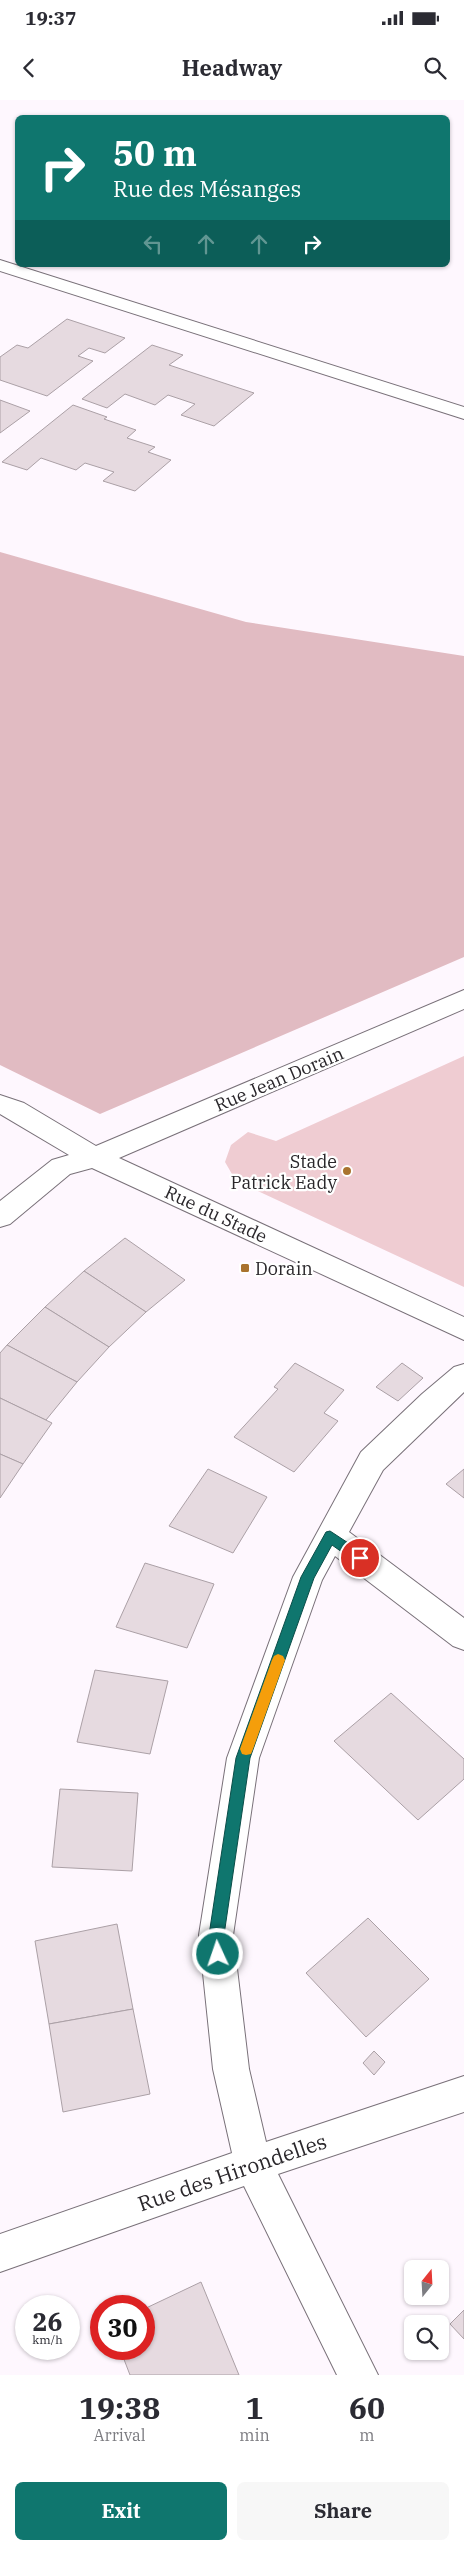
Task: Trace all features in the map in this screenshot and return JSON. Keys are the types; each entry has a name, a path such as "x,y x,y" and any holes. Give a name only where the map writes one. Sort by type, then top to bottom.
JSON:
{"street":[{"path":"0,265 464,413"},
{"name":"Rue Jean Dorain","path":"0,1217 40,1182 61,1167 94,1158 464,999"},
{"name":"Rue du Stade","path":"0,1104 15,1110 94,1158 464,1329"},
{"path":"358,2375 253,2164 231,2069 216,1935 243,1758 308,1577 372,1461 432,1402 464,1375"},
{"path":"330,1536 464,1636"},
{"name":"Rue des Hirondelles","path":"0,2253 253,2164 464,2094"}],"shaded area":[{"path":"0,552 246,622 464,656 464,957 100,1114 0,1065"},
{"name":"Stade Patrick Eady","path":"464,1056 464,1287 236,1181 225,1162 231,1145 248,1132 276,1141"}],"building":[{"path":"67,319 125,338 105,353 89,348 78,356 93,361 47,396 0,380 0,357 17,345 28,348"},
{"path":"152,345 183,355 169,365 254,393 214,426 181,415 195,404 168,395 155,405 125,394 107,408 82,399"},
{"path":"0,400 30,411 0,433"},
{"path":"73,405 107,417 104,419 136,430 127,438 155,447 148,452 171,460 135,491 103,481 114,472 85,463 76,470 41,458 27,470 2,462"},
{"path":"125,1238 185,1280 146,1312 84,1271"},
{"path":"84,1271 146,1312 109,1347 45,1307"},
{"path":"45,1307 109,1347 77,1382 7,1345"},
{"path":"7,1345 77,1382 46,1420 0,1398 0,1353"},
{"path":"295,1363 344,1390 324,1413 338,1421 294,1472 234,1437 278,1389 274,1387"},
{"path":"402,1363 423,1378 398,1401 376,1387"},
{"path":"0,1398 52,1423 23,1464 0,1454"},
{"path":"0,1454 23,1464 0,1498"},
{"path":"208,1469 267,1497 233,1553 169,1526"},
{"path":"464,1469 464,1498 446,1484"},
{"path":"145,1563 214,1584 187,1648 116,1627"},
{"path":"95,1670 168,1681 150,1754 77,1742"},
{"path":"391,1693 464,1759 464,1779 418,1820 334,1741"},
{"path":"60,1789 138,1793 132,1871 52,1867"},
{"path":"368,1918 429,1979 366,2037 306,1973"},
{"path":"117,1924 133,2009 49,2024 35,1941"},
{"path":"133,2009 150,2094 63,2112 49,2024"},
{"path":"374,2051 385,2062 374,2075 363,2063"},
{"path":"201,2282 239,2375 130,2375 124,2360 155,2360 155,2304"},
{"path":"464,2310 464,2339 450,2324"}],"slow traffic":[{"path":"246,1749 278,1660"}],"place":[{"name":"Stade Patrick Eady","path":"347,1171"},
{"name":"Dorain","path":"245,1268"}],"route":[{"path":"218,1954 216,1935 243,1758 288,1632 308,1577 330,1536 360,1558"}]}
